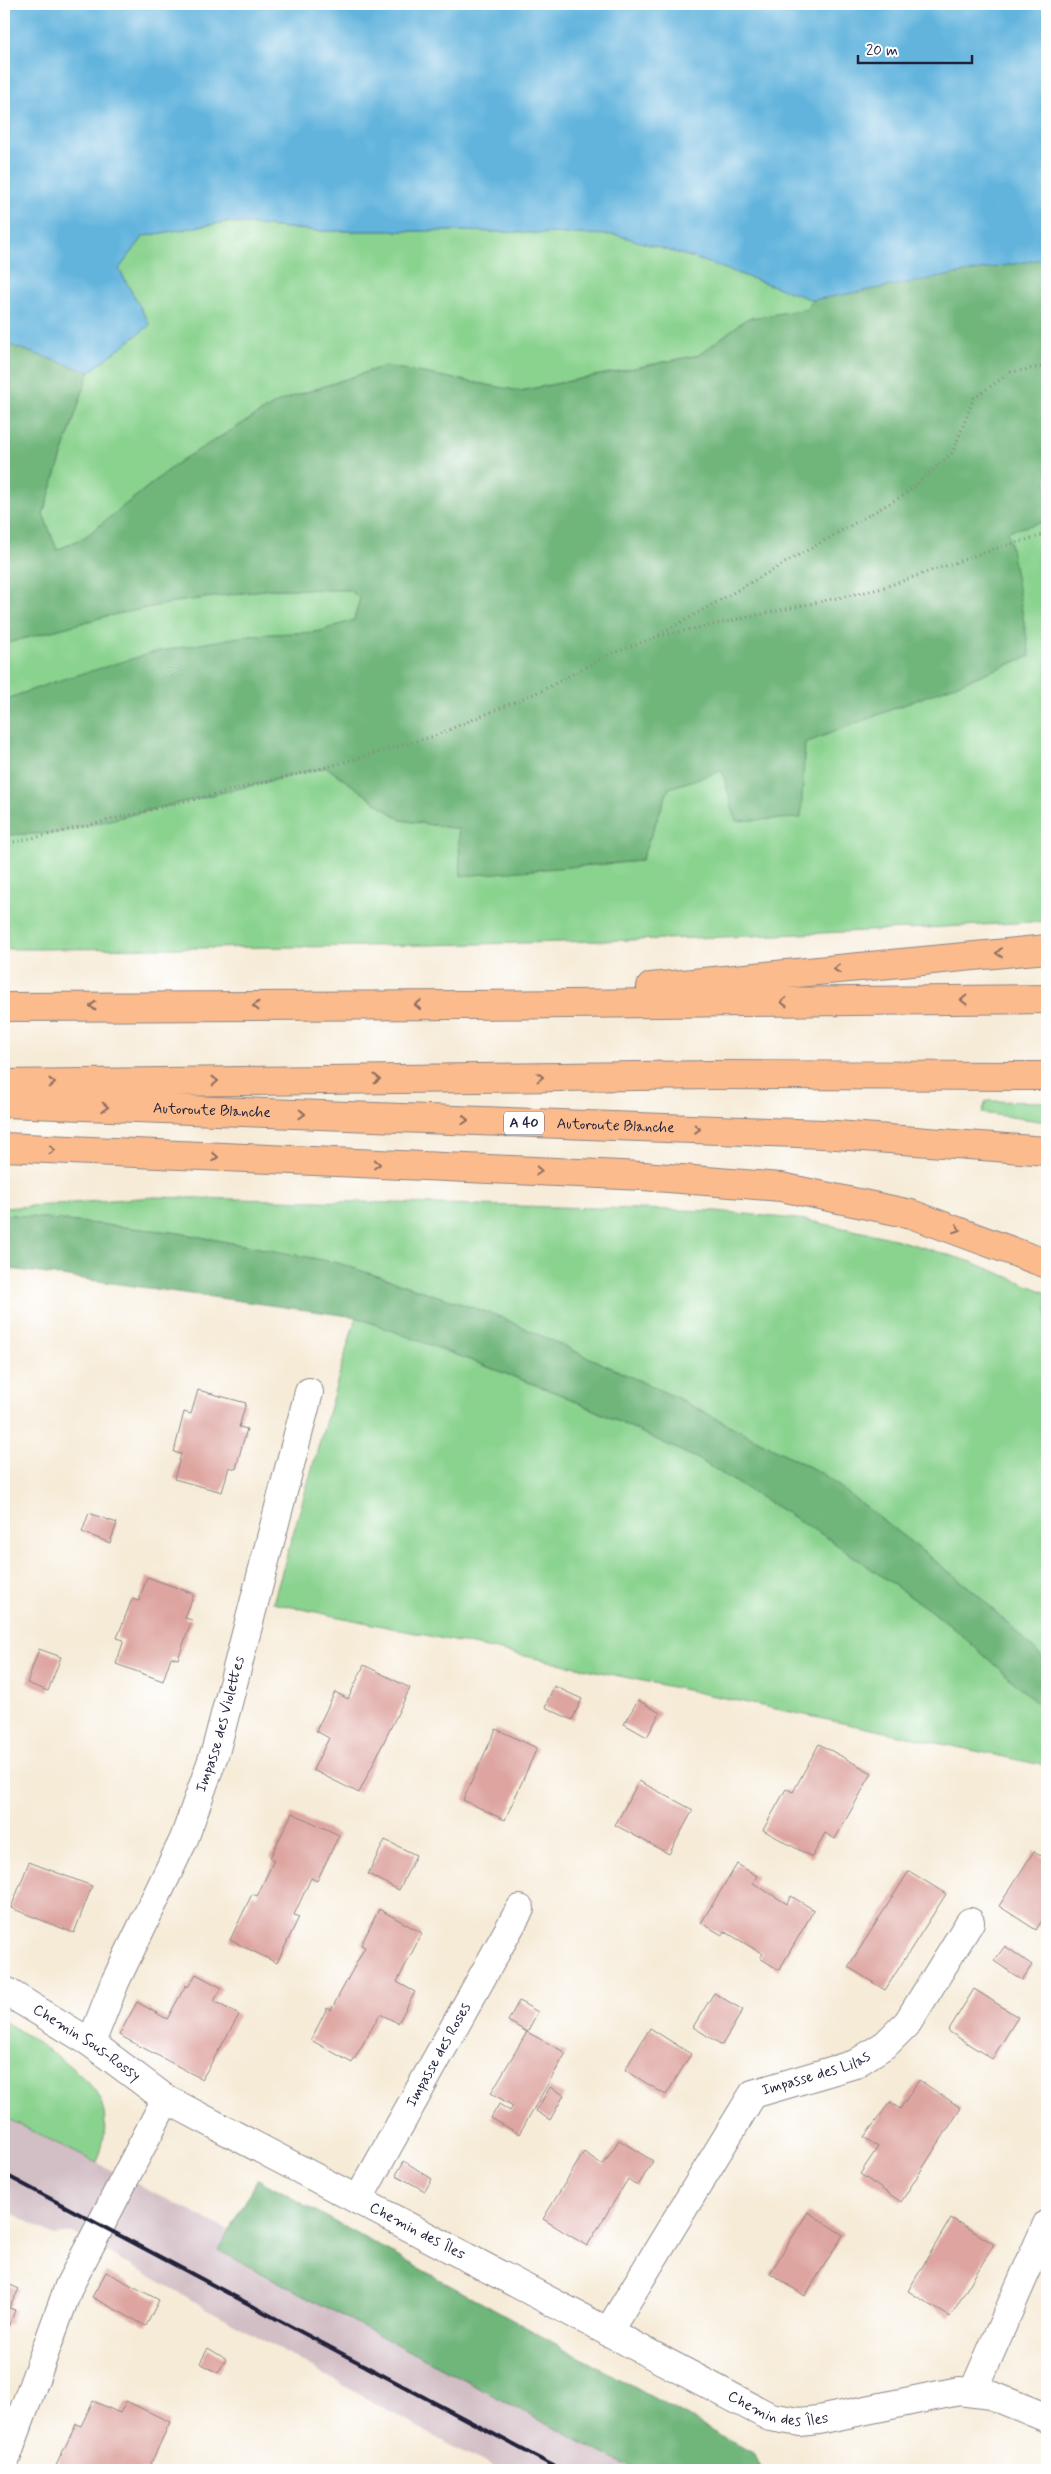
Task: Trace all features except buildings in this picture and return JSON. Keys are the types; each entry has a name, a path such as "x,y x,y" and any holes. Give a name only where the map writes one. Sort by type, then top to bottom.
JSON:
{"highway":[{"path":"467,1005 1047,949"},
{"path":"4,1007 467,1005 1047,999"},
{"path":"4,1084 715,1075 1047,1076"},
{"name":"Autoroute Blanche","path":"4,1103 823,1134 1047,1151"},
{"path":"4,1147 643,1176 781,1187 911,1214 1047,1264"}],"street":[{"name":"Impasse des Violettes","path":"91,2043 114,1982 184,1839 216,1749 309,1392"},
{"name":"Impasse des Roses","path":"358,2200 520,1909"},
{"name":"Impasse des Lilas","path":"608,2332 753,2094 855,2064 886,2044 908,2022 970,1922"},
{"name":"Chemin Sous-Rossy","path":"4,1990 91,2043 166,2099"},
{"name":"Chemin des Îles","path":"166,2099 757,2411 783,2420 800,2422 959,2391 991,2395 1047,2418"},
{"path":"4,2464 69,2286 166,2099"},
{"path":"973,2392 1047,2224"}],"path":[{"path":"656,637 904,495 954,452 974,398 1011,372 1047,366"},
{"path":"4,844 327,767 434,736 543,690 608,655 656,637 879,589 994,549 1047,534"}],"shaded area":[{"path":"4,2117 694,2470 500,2470 453,2447 73,2233 54,2235 4,2209"}],"green space":[{"path":"226,222 316,231 460,231 617,235 694,258 813,300 807,309 746,319 699,355 520,391 385,366 280,401 180,461 85,537 57,550 43,514 89,372 150,325 119,269 144,236"},
{"path":"1047,258 1047,521 1008,531 1030,656 805,743 801,818 736,821 722,771 669,788 641,861 461,876 458,829 401,820 326,767 56,833 4,835 4,700 54,682 155,652 251,635 317,632 354,620 360,598 349,590 271,589 176,602 107,616 4,644 4,343 89,372 43,514 57,550 85,537 180,461 280,401 385,366 520,391 699,355 746,319 807,309 813,300"},
{"path":"1047,521 1047,921 787,935 526,943 4,949 4,835 56,833 327,767 401,820 458,829 461,875 641,861 669,788 805,743 1030,656 1007,531"},
{"path":"271,589 349,590 360,598 354,620 317,632 251,635 54,682 4,700 4,644 107,616 176,602"},
{"path":"986,1101 1047,1102 1047,1122 982,1113"},
{"path":"154,1197 716,1211 805,1220 891,1238 972,1262 1047,1293 1047,1662 975,1592 823,1474 675,1397 498,1316 338,1263 179,1233 4,1214 4,1208"},
{"path":"4,1214 179,1233 338,1263 498,1316 675,1397 823,1474 975,1592 1047,1662 1047,1712 948,1623 826,1537 698,1459 562,1395 356,1317 4,1268"},
{"path":"356,1317 562,1395 698,1459 826,1537 948,1623 1047,1712 1047,1766 273,1603"},
{"path":"4,2021 71,2067 93,2089 100,2099 103,2106 105,2123 102,2148 97,2163 4,2117"},
{"path":"258,2179 753,2453 761,2470 634,2470 218,2250"}],"water":[{"path":"4,4 1047,4 1047,258 813,300 694,258 617,235 460,231 316,231 226,222 144,236 119,269 150,325 89,372 4,343"}],"railway":[{"path":"4,2174 561,2470"}]}
